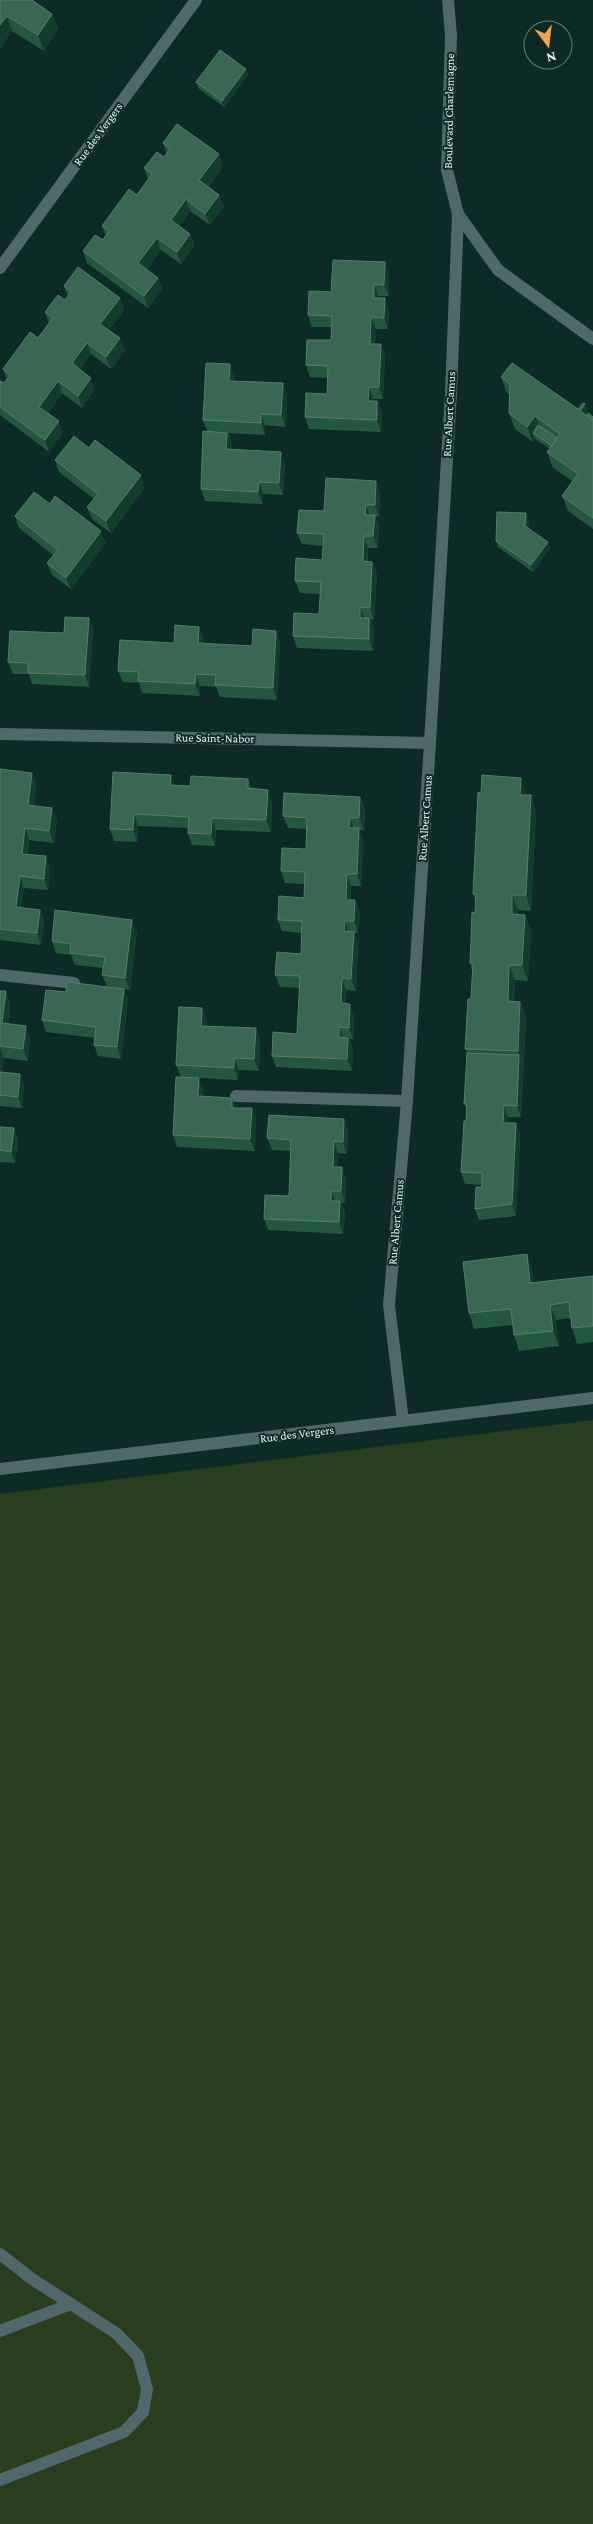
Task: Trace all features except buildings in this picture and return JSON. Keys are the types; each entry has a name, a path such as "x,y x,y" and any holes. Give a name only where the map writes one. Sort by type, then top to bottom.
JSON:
{"street":[{"name":"Rue des Vergers","path":"0,268 4,255 196,0"},
{"name":"Boulevard Charlemagne","path":"448,0 451,35 447,170 458,214 498,270 593,339"},
{"name":"Rue Albert Camus","path":"403,1421 389,1305 407,1101 430,743 451,393 458,214"},
{"name":"Rue Saint-Nabor","path":"0,734 430,743"},
{"path":"0,975 74,983"},
{"path":"236,1096 407,1101"},
{"name":"Rue des Vergers","path":"0,1469 593,1398"},
{"path":"0,2254 32,2279 116,2333 138,2356 147,2389 143,2412 124,2432 0,2480"},
{"path":"0,2331 71,2304"}],"green space":[{"path":"593,1420 593,2524 0,2524 0,1494"}]}
